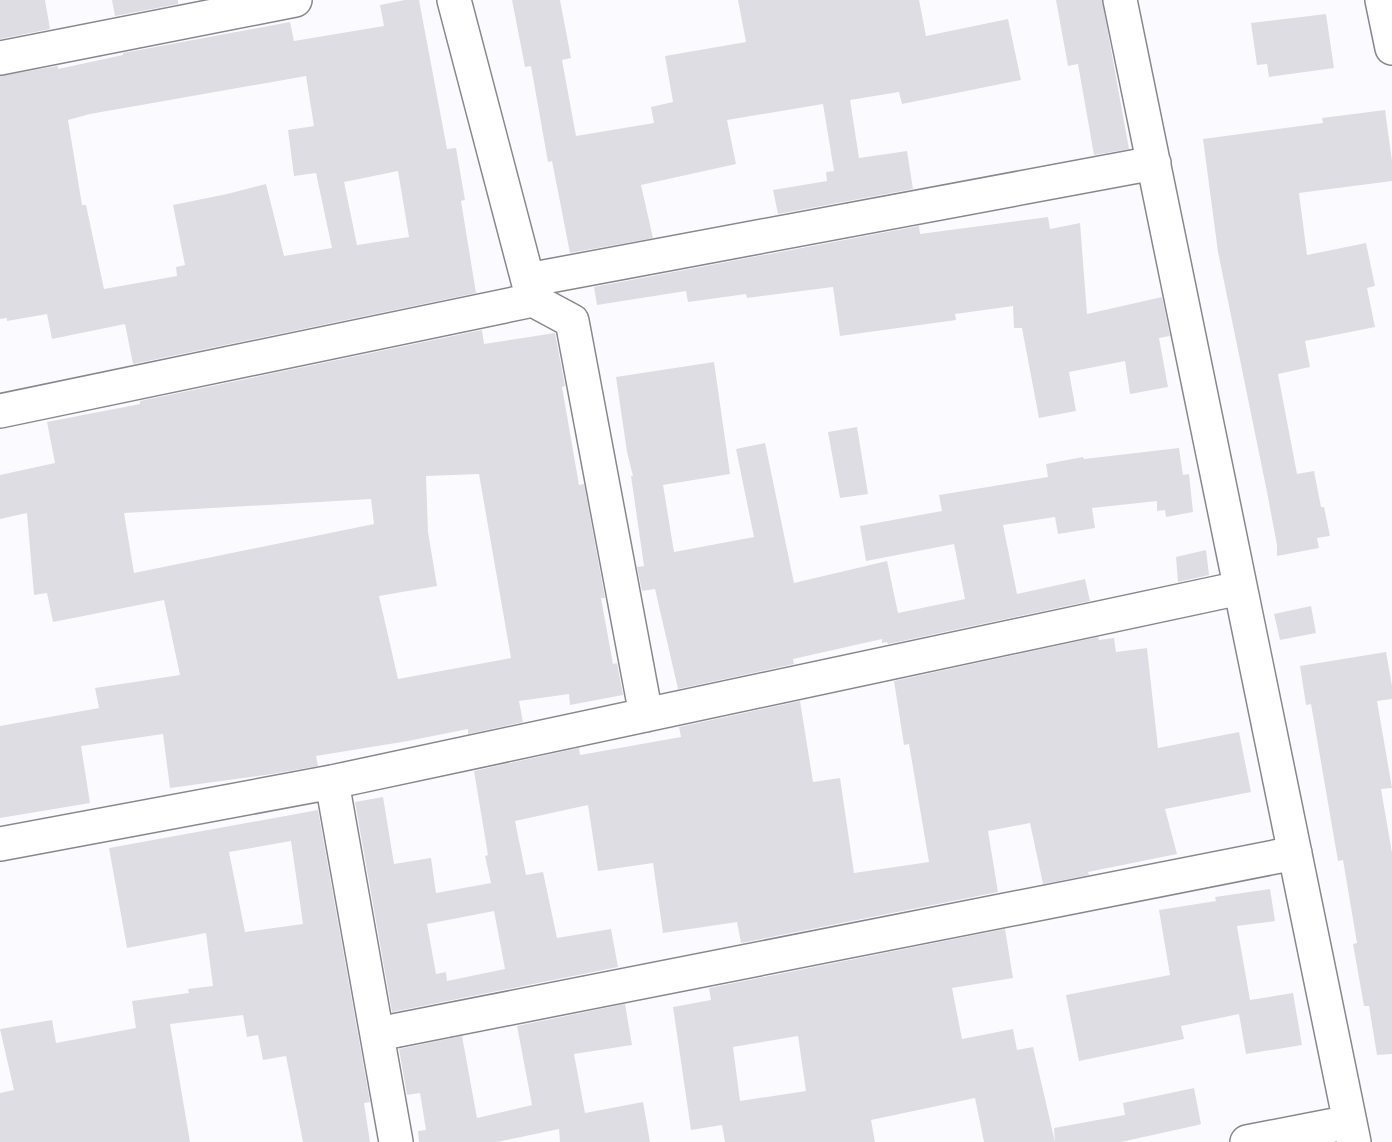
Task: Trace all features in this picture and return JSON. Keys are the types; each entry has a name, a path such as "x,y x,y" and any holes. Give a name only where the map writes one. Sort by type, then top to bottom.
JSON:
{"street":[{"path":"0,58 295,0"},
{"path":"454,0 530,290 572,321 646,715"},
{"path":"1120,0 1352,1132 1247,1142"},
{"path":"1382,0 1392,48"},
{"path":"0,411 530,290 1154,163"},
{"path":"0,844 332,782 1240,588"},
{"path":"332,782 396,1142"},
{"path":"378,1034 1295,853"}],"building":[{"path":"0,0 45,0 50,29 0,39"},
{"path":"112,0 178,0 178,4 115,16"},
{"path":"419,0 447,149 456,148 465,200 461,201 476,293 133,364 125,324 52,339 47,314 7,321 7,318 0,319 0,76 58,66 58,69 123,55 123,53 290,22 294,41 384,26 380,5","holes":["306,76 314,126 288,130 294,176 316,173 332,248 284,256 266,184 173,205 185,265 176,267 177,276 104,289 86,205 82,205 68,120 90,114","398,171 409,237 357,245 344,182"]},
{"path":"512,0 560,0 571,58 562,60 576,136 654,123 651,107 673,102 665,56 746,42 738,0 919,0 926,36 1008,19 1021,80 902,104 899,92 850,100 859,158 907,151 913,189 778,214 773,190 827,181 826,172 834,171 823,104 727,120 736,164 641,185 653,238 570,253 552,161 548,162 531,66 525,67"},
{"path":"1056,0 1102,0 1129,149 1094,155 1078,64 1068,66"},
{"path":"1326,14 1334,68 1269,77 1267,64 1257,65 1251,23"},
{"path":"1385,110 1392,161 1392,181 1299,193 1307,255 1366,243 1375,286 1367,288 1375,327 1305,341 1310,367 1278,374 1297,474 1314,471 1321,507 1324,507 1330,536 1317,538 1319,548 1277,556 1267,492 1218,252 1203,139 1323,123 1322,118"},
{"path":"1048,217 1050,229 1080,223 1087,314 1162,297 1170,336 1159,338 1168,387 1130,394 1125,361 1069,372 1076,411 1039,418 1022,328 1014,328 1013,306 955,314 956,320 840,336 833,287 747,298 746,294 688,302 686,291 597,305 594,287 919,226 920,234"},
{"path":"482,330 484,344 555,333 579,485 584,484 605,598 601,598 613,664 617,663 623,695 570,705 569,694 519,701 523,722 468,734 468,729 316,756 318,766 170,788 163,734 81,746 90,803 0,818 0,726 99,708 95,688 180,675 164,600 53,622 47,593 34,595 27,513 0,519 0,475 55,463 47,422 140,404 140,401","holes":["479,474 511,658 398,679 379,596 437,586 428,532 426,476","371,499 374,524 134,573 124,513"]},
{"path":"714,362 730,474 663,485 674,552 754,537 736,449 765,443 794,583 887,561 898,613 965,599 954,544 866,561 860,526 942,511 939,495 1048,477 1046,464 1083,457 1084,459 1179,448 1183,475 1189,474 1193,512 1166,517 1165,510 1157,511 1157,501 1092,508 1095,528 1058,534 1055,517 1003,525 1017,594 1085,579 1090,601 888,644 887,642 882,643 882,639 793,659 794,664 678,689 655,589 642,591 637,567 644,566 631,476 633,476 627,452 616,377"},
{"path":"857,427 868,494 840,498 828,432"},
{"path":"1206,550 1209,575 1178,582 1176,557"},
{"path":"1311,606 1316,633 1280,640 1274,614"},
{"path":"1098,637 1099,640 1114,638 1116,652 1147,648 1158,748 1239,732 1251,792 1165,809 1177,854 1088,872 1089,875 1043,884 1030,823 988,831 998,892 741,943 737,922 663,933 653,863 598,871 588,805 515,821 526,875 543,872 557,938 611,929 618,967 392,1012 355,802 383,797 394,864 431,858 436,893 491,883 485,856 488,855 474,771 579,748 580,755 681,737 679,727 800,701 813,782 840,778 854,873 929,862 909,744 904,745 894,681","holes":["494,911 505,969 447,981 446,972 436,974 427,924"]},
{"path":"1386,652 1392,699 1377,701 1392,788 1381,789 1392,853 1392,1054 1377,1055 1369,1006 1364,1006 1353,944 1357,943 1343,860 1338,861 1311,704 1306,705 1300,666"},
{"path":"318,810 370,1102 364,1103 370,1142 303,1142 286,1056 263,1060 258,1035 247,1037 243,1015 170,1024 190,1142 0,1142 0,1093 14,1090 0,1029 52,1020 56,1043 136,1028 132,1001 189,993 188,989 213,986 206,933 127,948 109,848","holes":["291,841 303,924 245,932 229,852"]},
{"path":"1270,889 1275,921 1237,926 1250,1000 1293,993 1302,1045 1246,1054 1239,1014 1181,1026 1184,1039 1079,1061 1066,995 1170,975 1159,910 1216,901 1215,897"},
{"path":"1005,929 1013,978 952,988 962,1039 1013,1029 1017,1050 1033,1047 1055,1142 984,1142 975,1098 871,1120 875,1142 725,1142 722,1125 691,1130 673,1007 711,1000 709,988","holes":["798,1036 806,1091 740,1101 733,1047"]},
{"path":"625,1004 632,1045 574,1054 585,1113 643,1102 650,1142 560,1142 559,1129 497,1142 419,1142 418,1131 426,1130 420,1093 407,1095 399,1049 462,1036 477,1118 532,1105 517,1026"},
{"path":"1194,1088 1201,1124 1121,1142 1055,1142 1054,1128 1125,1115 1123,1103"}]}
